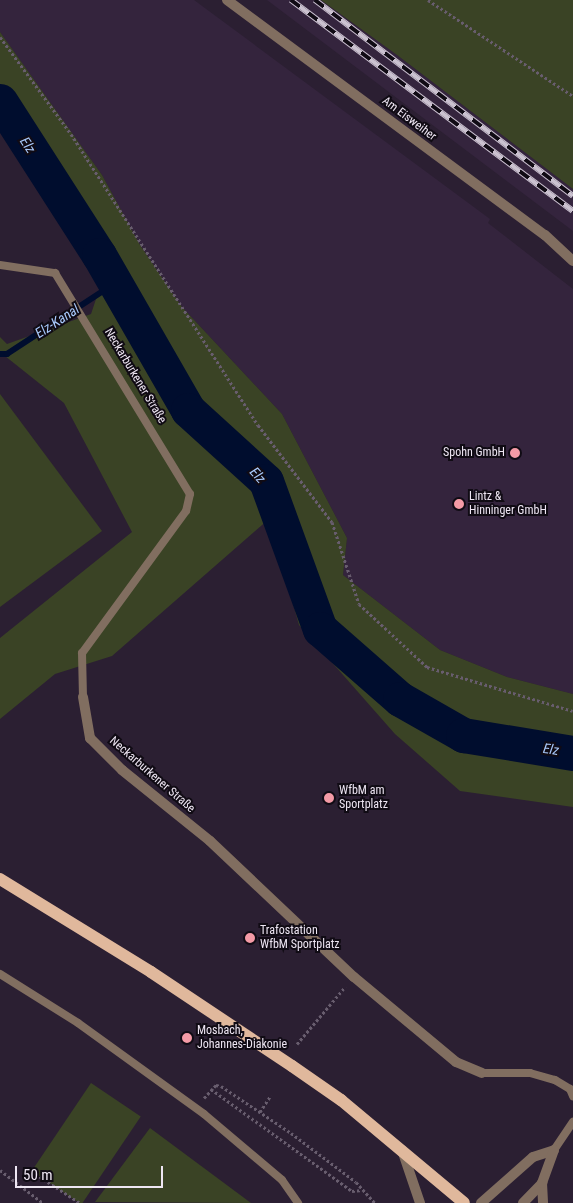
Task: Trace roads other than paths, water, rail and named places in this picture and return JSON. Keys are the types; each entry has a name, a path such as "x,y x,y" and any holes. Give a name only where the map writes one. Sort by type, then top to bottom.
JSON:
{"main road":[{"path":"0,878 236,1027 341,1100 464,1203"}],"street":[{"name":"Am Eisweiher","path":"227,0 545,235 573,261"},
{"name":"Neckarburkener Straße","path":"83,696 90,738 122,770 210,841 354,977 456,1062 482,1073"},
{"path":"402,1150 420,1203"},
{"path":"542,1203 542,1183 554,1150"},
{"path":"481,1203 533,1157 554,1150"},
{"path":"523,1203 542,1183"}],"lane":[{"name":"Neckarburkener Straße","path":"0,265 55,273 84,317 190,494 186,511 82,653 83,696"},
{"path":"0,974 78,1024 204,1114 282,1180 298,1203"},
{"name":"Neckarburkener Straße","path":"482,1073 530,1073 555,1080 570,1089 573,1096"},
{"path":"554,1150 573,1122"}],"waterway":[{"name":"Elz","path":"0,101 99,255 188,410 266,481 320,629 400,699 463,735 573,753"},
{"name":"Elz-Kanal","path":"0,354 7,354 114,284"}],"railway":[{"path":"291,0 573,211"},
{"path":"315,0 573,196"}],"place":[{"name":"Spohn GmbH","path":"515,453"},
{"name":"Lintz & Hinninger GmbH","path":"459,504"},
{"name":"WfbM am Sportplatz","path":"329,798"},
{"name":"Trafostation WfbM Sportplatz","path":"250,938"},
{"name":"Mosbach, Johannes-Diakonie","path":"187,1038"}]}
